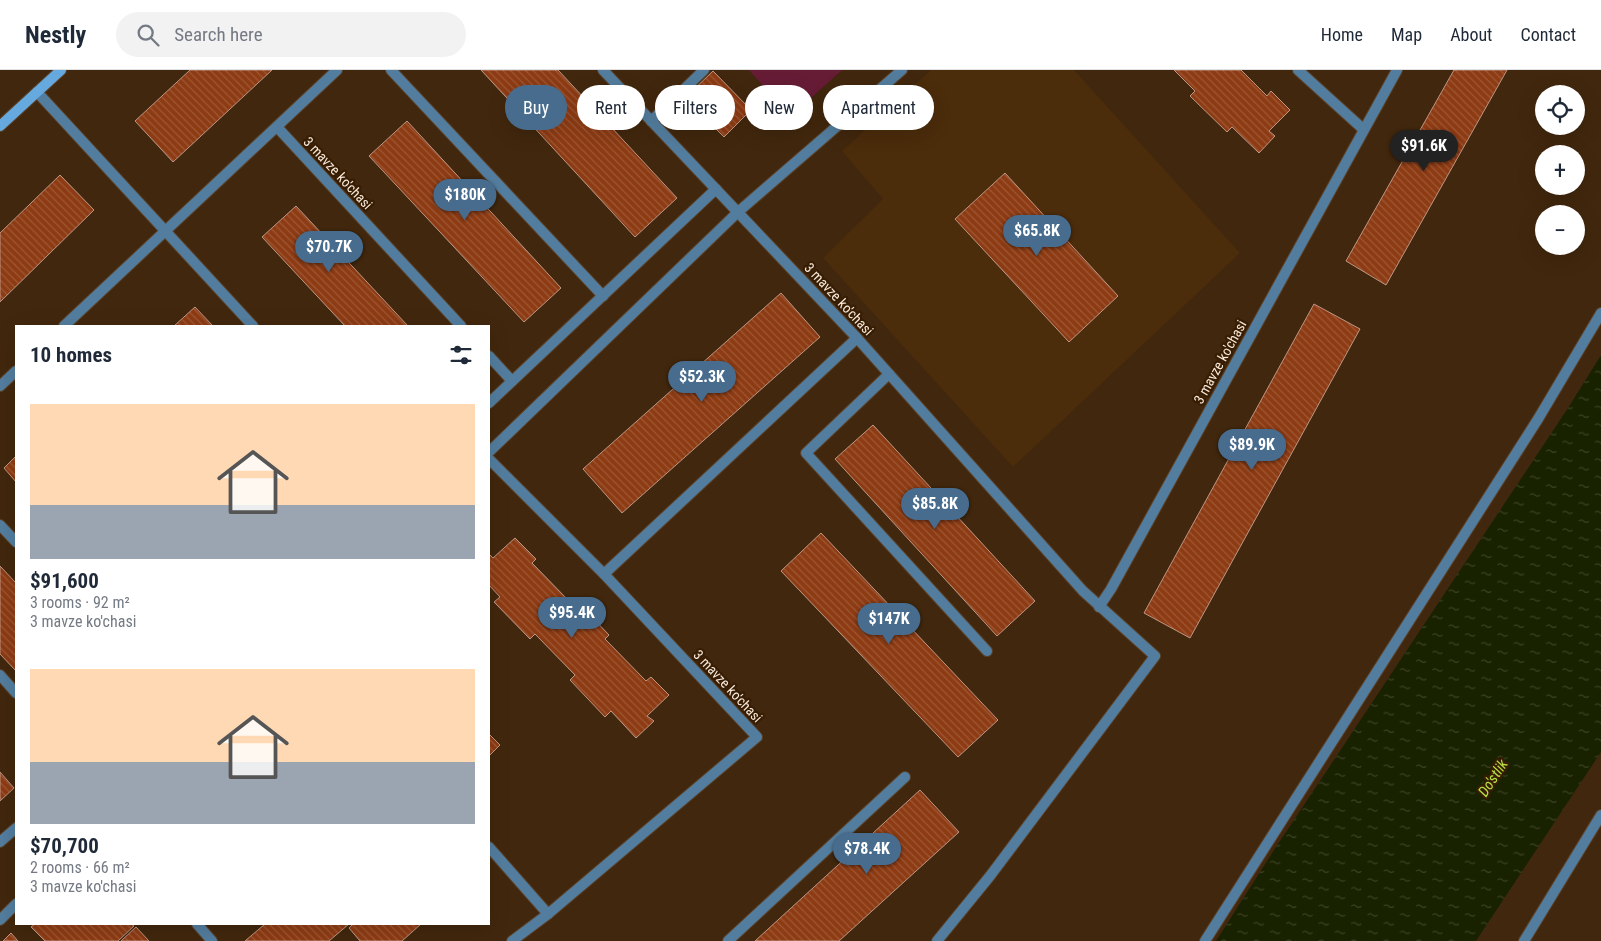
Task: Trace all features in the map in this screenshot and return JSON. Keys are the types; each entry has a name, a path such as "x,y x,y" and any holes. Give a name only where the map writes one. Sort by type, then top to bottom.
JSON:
{"main road":[{"path":"0,126 61,70"}],"street":[{"path":"65,325 338,70"},
{"path":"391,70 603,296"},
{"name":"3 mavze ko'chasi","path":"603,70 857,338 1082,591 1155,656 990,876 936,941"},
{"path":"651,121 704,70"},
{"path":"490,451 738,212 902,70"},
{"path":"1298,70 1364,129"},
{"name":"3 mavze ko'chasi","path":"1099,608 1112,589 1397,70"},
{"path":"37,92 252,325"},
{"name":"3 mavze ko'chasi","path":"277,127 460,325"},
{"path":"490,402 716,189"},
{"path":"1205,941 1538,419 1601,313"},
{"path":"604,574 857,338"},
{"path":"490,357 512,381"},
{"path":"0,386 15,372"},
{"path":"889,374 806,453 988,651"},
{"name":"3 mavze ko'chasi","path":"490,460 604,574 757,736 548,914 512,941"},
{"path":"0,525 15,541"},
{"path":"0,676 15,692"},
{"path":"728,941 906,777"},
{"path":"1524,941 1601,814"},
{"path":"0,842 15,829"},
{"path":"490,848 548,914"},
{"path":"0,920 15,905"},
{"path":"198,925 212,941"}],"shaded area":[{"path":"749,70 842,70 823,85 813,96 813,85 763,85"},
{"path":"931,70 1074,70 1240,253 1013,467 823,258 883,199 842,151 865,130 934,130 934,85 915,85"}],"water":[{"name":"Do'stlik","path":"1601,355 1601,752 1476,941 1216,941 1274,850 1568,408"}],"building":[{"path":"190,70 272,70 173,162 135,121"},
{"path":"481,70 558,70 577,90 577,130 614,130 677,198 635,237 536,130 567,130 567,85 505,85 505,96"},
{"path":"1174,70 1241,70 1267,96 1271,91 1290,110 1269,131 1275,136 1259,153 1232,127 1227,132 1190,96 1195,91"},
{"path":"1454,70 1507,70 1386,285 1346,261"},
{"path":"713,71 727,85 698,85"},
{"path":"735,94 745,104 745,116 735,126"},
{"path":"407,121 561,288 524,322 369,156"},
{"path":"717,130 731,130 724,137"},
{"path":"1005,173 1118,296 1069,342 955,219"},
{"path":"60,175 94,210 0,302 0,233"},
{"path":"296,206 407,325 344,325 262,237"},
{"path":"781,293 820,337 622,513 583,469"},
{"path":"1314,304 1360,329 1190,638 1144,613"},
{"path":"195,307 212,325 175,325"},
{"path":"873,425 1035,601 997,636 835,459"},
{"path":"15,457 15,481 4,468"},
{"path":"821,533 998,720 958,757 781,571"},
{"path":"515,538 536,559 532,563 569,601 573,597 609,635 605,639 646,681 651,677 669,695 647,716 654,721 636,738 611,711 605,717 570,680 575,675 535,634 530,639 494,602 500,597 490,586 490,555 493,558"},
{"path":"0,566 15,582 15,670 0,654"},
{"path":"490,735 500,745 490,755"},
{"path":"0,772 14,788 0,801"},
{"path":"920,790 959,832 839,941 755,941"},
{"path":"34,925 134,926 118,941 45,941 31,927"},
{"path":"264,925 348,925 329,941 245,941"},
{"path":"352,925 420,925 402,941 360,941 349,928"},
{"path":"136,927 149,941 121,941"},
{"path":"11,933 18,941 3,941"}]}
